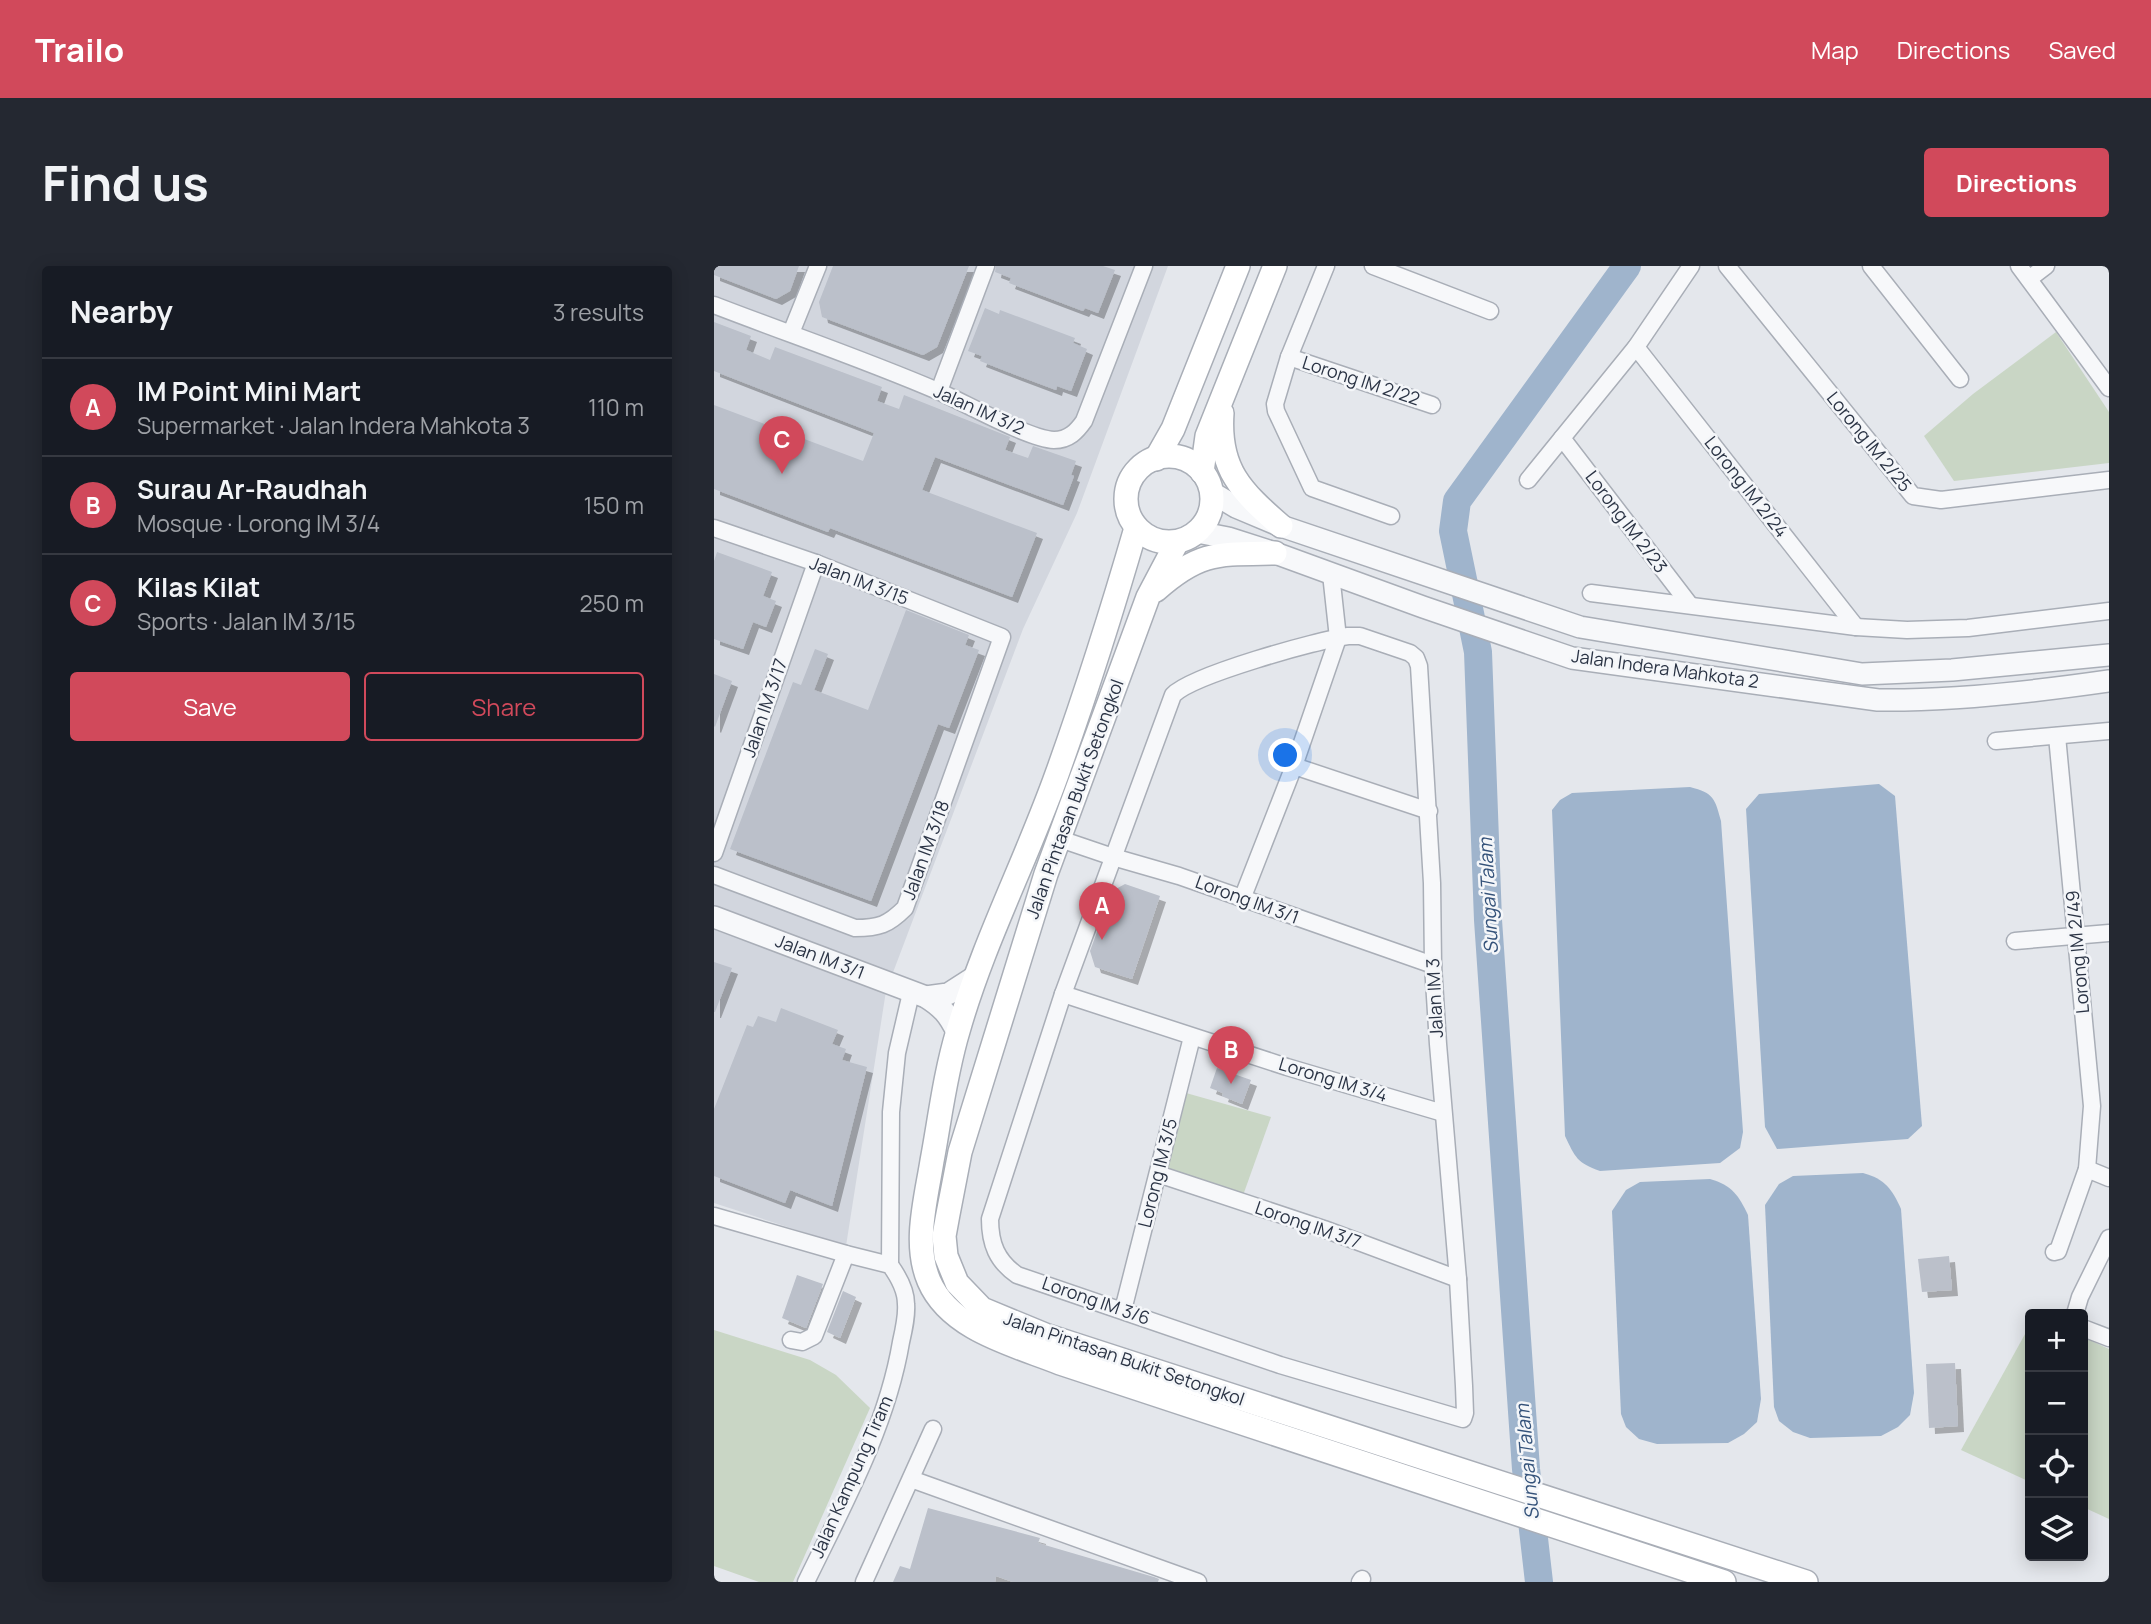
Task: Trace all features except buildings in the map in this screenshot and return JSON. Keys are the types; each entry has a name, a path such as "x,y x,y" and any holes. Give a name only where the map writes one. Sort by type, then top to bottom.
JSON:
{"main road":[{"path":"1156,459 1173,429 1238,266"},
{"path":"1207,482 1193,464 1181,458 1156,459 1133,475 1126,502 1129,516 1136,528 1148,537 1162,542 1187,537 1209,514 1208,436 1275,266"},
{"path":"1223,399 1221,427 1224,456 1237,483 1281,526"},
{"name":"Jalan Pintasan Bukit Setongkol","path":"1136,528 1056,777 976,976 957,1031 922,1223 923,1255 928,1280 941,1302 957,1317 991,1336 1060,1363 1724,1582"},
{"name":"Jalan Pintasan Bukit Setongkol","path":"1187,537 1148,597 1046,874 960,1152 944,1236 946,1256 957,1283 982,1309 1045,1335 1806,1582"},
{"path":"1148,597 1191,564 1210,557 1219,554 1275,553"}],"street":[{"path":"791,333 818,266"},
{"path":"939,391 986,266"},
{"name":"Jalan IM 3/2","path":"714,305 939,391 1025,431 1051,440 1068,438 1084,421 1144,266"},
{"path":"1326,266 1289,357 1275,404 1276,411 1312,488 1391,516"},
{"path":"1373,266 1490,311"},
{"path":"1528,480 1636,347 1691,266"},
{"name":"Lorong IM 2/25","path":"1727,266 1913,496 1941,500 2109,480"},
{"path":"1871,266 1960,379"},
{"path":"2046,266 2024,273 2103,368 2109,388"},
{"name":"Lorong IM 2/24","path":"1636,347 1856,627"},
{"name":"Lorong IM 2/22","path":"1289,357 1432,405"},
{"name":"Lorong IM 2/23","path":"1562,438 1690,605"},
{"name":"Jalan Indera Mahkota 2","path":"1207,482 1236,507 1281,526 1580,627 1862,674 1951,670 2109,655"},
{"name":"Jalan IM 3/15","path":"714,528 816,564 1002,637"},
{"name":"Jalan Indera Mahkota 2","path":"1187,537 1228,538 1572,658 1878,699 1904,700 2031,691 2109,681"},
{"name":"Jalan IM 3/17","path":"714,853 816,564"},
{"path":"1242,899 1294,766 1338,638 1331,574"},
{"path":"1591,593 1856,627 1907,630 1968,628 2109,611"},
{"name":"Jalan IM 3","path":"1338,638 1360,636 1410,653 1416,658 1429,811 1433,965 1443,1113 1458,1279 1465,1413 1463,1419"},
{"name":"Jalan IM 3/18","path":"714,875 855,928 875,928 892,921 905,908 1002,637"},
{"name":"Lorong IM 3/6","path":"1338,638 1189,683 1179,689 1169,704 1063,994 990,1219 990,1233 993,1250 1006,1268 1017,1275 1280,1365 1463,1419"},
{"path":"1996,741 2109,731"},
{"name":"Lorong IM 2/49","path":"2054,1252 2058,1251 2087,1169 2092,1106 2057,736"},
{"path":"1294,766 1429,811"},
{"name":"Lorong IM 3/1","path":"1060,839 1180,876 1433,965"},
{"name":"Jalan IM 3/1","path":"714,916 919,995 942,1007 957,1031"},
{"path":"2015,941 2109,933"},
{"path":"717,1221 890,1265 891,1112 897,1053 919,995 948,994 976,976"},
{"name":"Lorong IM 3/4","path":"1063,994 1192,1037 1443,1113"},
{"name":"Lorong IM 3/5","path":"1124,1310 1192,1037"},
{"path":"2087,1169 2109,1178"},
{"name":"Lorong IM 3/7","path":"1157,1174 1324,1229 1458,1279"},
{"path":"2076,1309 2109,1238"},
{"path":"791,1340 802,1342 814,1336 845,1255"},
{"name":"Jalan Kampung Tiram","path":"806,1582 872,1438 897,1368 906,1302 900,1281 890,1265"},
{"path":"2088,1330 2109,1338"},
{"path":"864,1582 933,1429"},
{"path":"911,1479 1199,1582"}],"shaded area":[{"path":"714,266 1168,266 1077,513 1023,629 886,991 846,1246 714,1203"}],"green space":[{"path":"2056,332 2109,412 2109,463 1954,481 1924,436 1973,394"},
{"path":"1179,1091 1271,1117 1241,1201 1158,1174"},
{"path":"714,1330 810,1360 836,1375 870,1408 793,1582 759,1582 714,1566"},
{"path":"2025,1334 2025,1480 1961,1450"},
{"path":"2088,1339 2109,1349 2109,1519 2088,1509"}],"water":[{"path":"1879,784 1895,796 1922,1126 1908,1139 1777,1149 1765,1127 1746,809 1759,794"},
{"path":"1690,787 1712,798 1721,821 1743,1132 1740,1148 1720,1163 1600,1171 1578,1158 1565,1136 1552,810 1560,800 1572,793"},
{"path":"1863,1173 1877,1178 1887,1186 1901,1209 1914,1393 1910,1415 1898,1427 1881,1436 1810,1438 1793,1432 1779,1421 1774,1407 1765,1205 1779,1184 1793,1176"},
{"path":"1710,1179 1724,1184 1734,1192 1748,1215 1761,1399 1757,1422 1728,1443 1657,1444 1639,1439 1626,1427 1621,1414 1612,1211 1626,1190 1640,1182"}],"waterway":[{"name":"Sungai Talam","path":"1539,1582 1526,1469 1488,920 1478,652 1453,531 1457,501 1627,266"}],"place":[{"name":"Kilas Kilat","path":"782,474"},
{"name":"IM Point Mini Mart","path":"1102,940"},
{"name":"Surau Ar-Raudhah","path":"1231,1084"}]}
